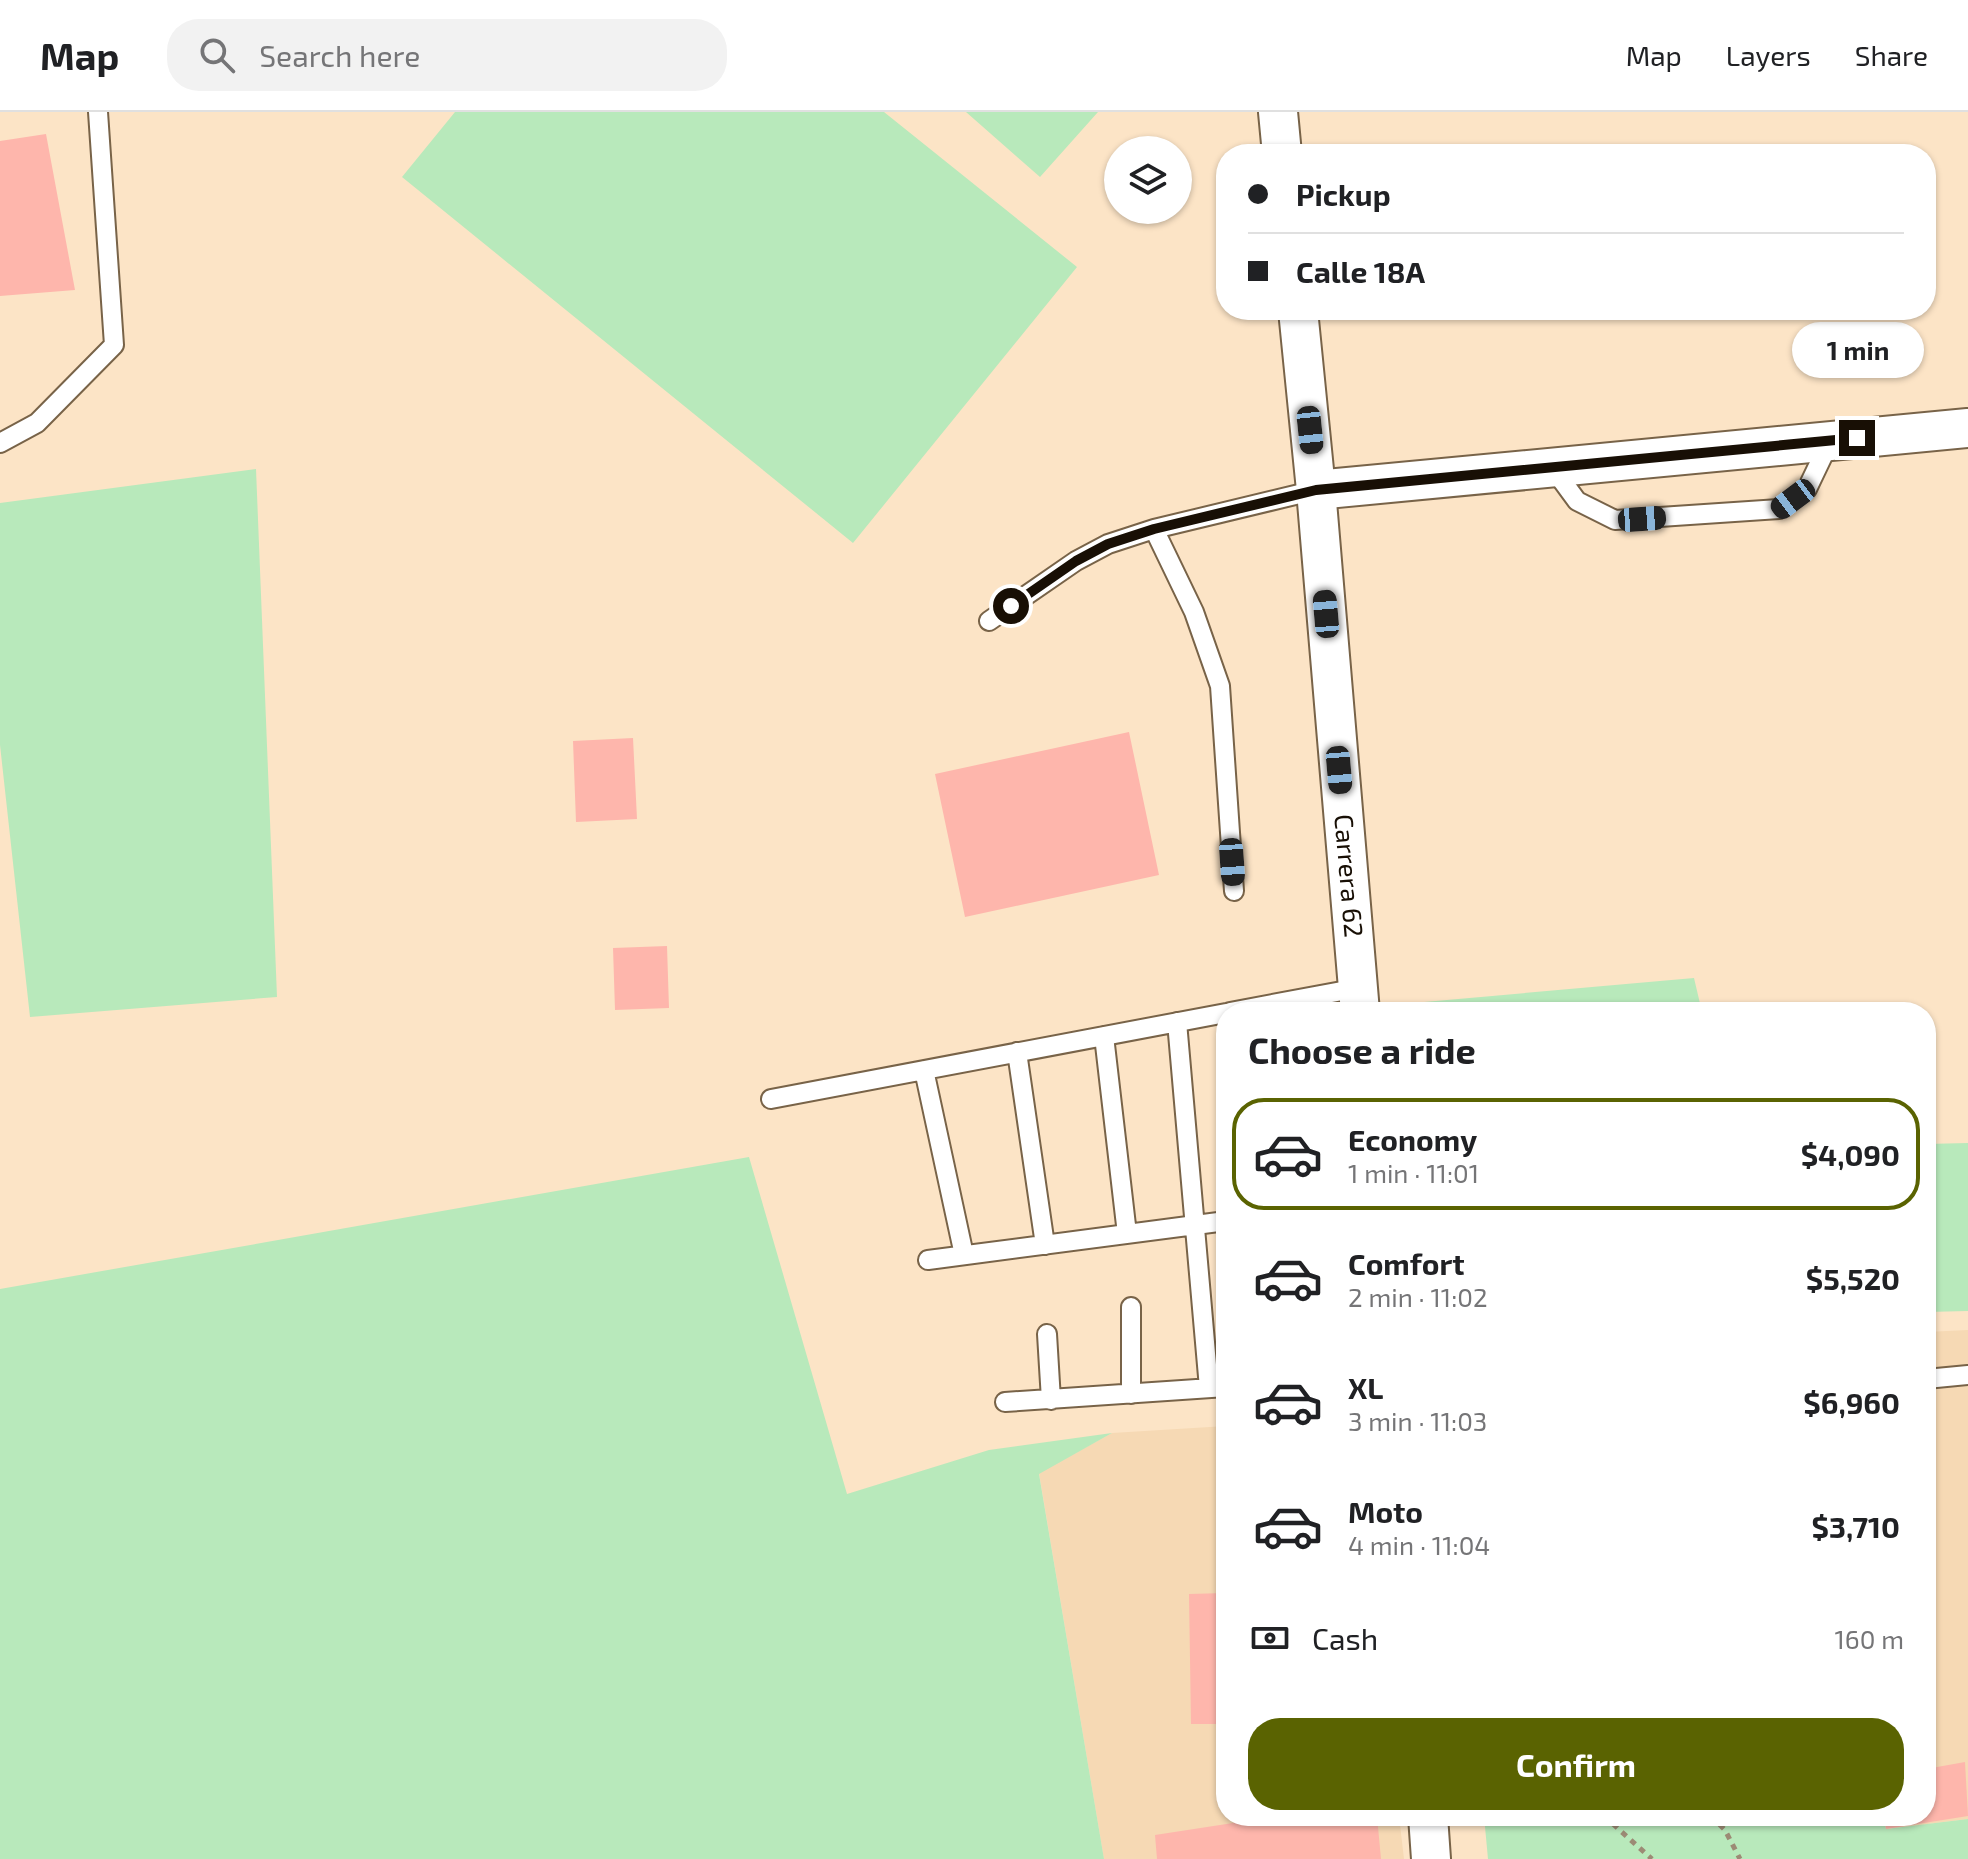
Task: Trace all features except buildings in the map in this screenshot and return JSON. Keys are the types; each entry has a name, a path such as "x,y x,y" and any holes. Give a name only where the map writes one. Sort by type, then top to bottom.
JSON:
{"street":[{"path":"1278,112 1281,144"},
{"name":"Carrera 62","path":"1299,320 1359,1000"},
{"path":"1316,490 1968,428"},
{"path":"1429,1826 1431,1859"}],"lane":[{"path":"0,443 37,423 114,345 98,112"},
{"path":"1552,467 1577,501 1615,520 1779,509 1807,489 1830,441"},
{"path":"989,621 1076,561 1108,544 1154,529 1316,490"},
{"path":"1154,529 1194,612 1220,686 1234,891"},
{"path":"1337,1002 1359,1000"},
{"path":"771,1099 1216,1014"},
{"path":"1177,1022 1195,1225 1216,1374"},
{"path":"1104,1036 1127,1234"},
{"path":"1017,1052 1045,1245"},
{"path":"924,1070 964,1255"},
{"path":"928,1260 1216,1222"},
{"path":"1131,1307 1131,1394"},
{"path":"1047,1334 1051,1400"},
{"path":"1936,1378 1968,1375"},
{"path":"1005,1402 1216,1388"}],"path":[{"path":"1615,1826 1652,1859"},
{"path":"1721,1826 1740,1859"}],"shaded area":[{"path":"1968,1330 1968,1819 1936,1823 1936,1332"},
{"path":"1216,1427 1216,1826 1400,1826 1404,1859 1104,1859 1039,1473 1112,1433"}],"green space":[{"path":"455,112 884,112 1077,267 853,543 402,177"},
{"path":"966,112 1098,112 1040,177"},
{"path":"256,469 277,997 30,1017 0,745 0,503"},
{"path":"1694,978 1700,1002 1424,1002"},
{"path":"1968,1143 1968,1311 1936,1312 1936,1144"},
{"path":"749,1157 847,1494 989,1450 1112,1433 1039,1474 1104,1859 0,1859 0,1289"},
{"path":"1968,1819 1968,1859 1488,1859 1485,1826 1885,1826 1886,1829 1936,1826 1936,1823"}],"route":[{"path":"1011,606 1076,561 1108,544 1154,529 1316,490 1857,438"}]}
